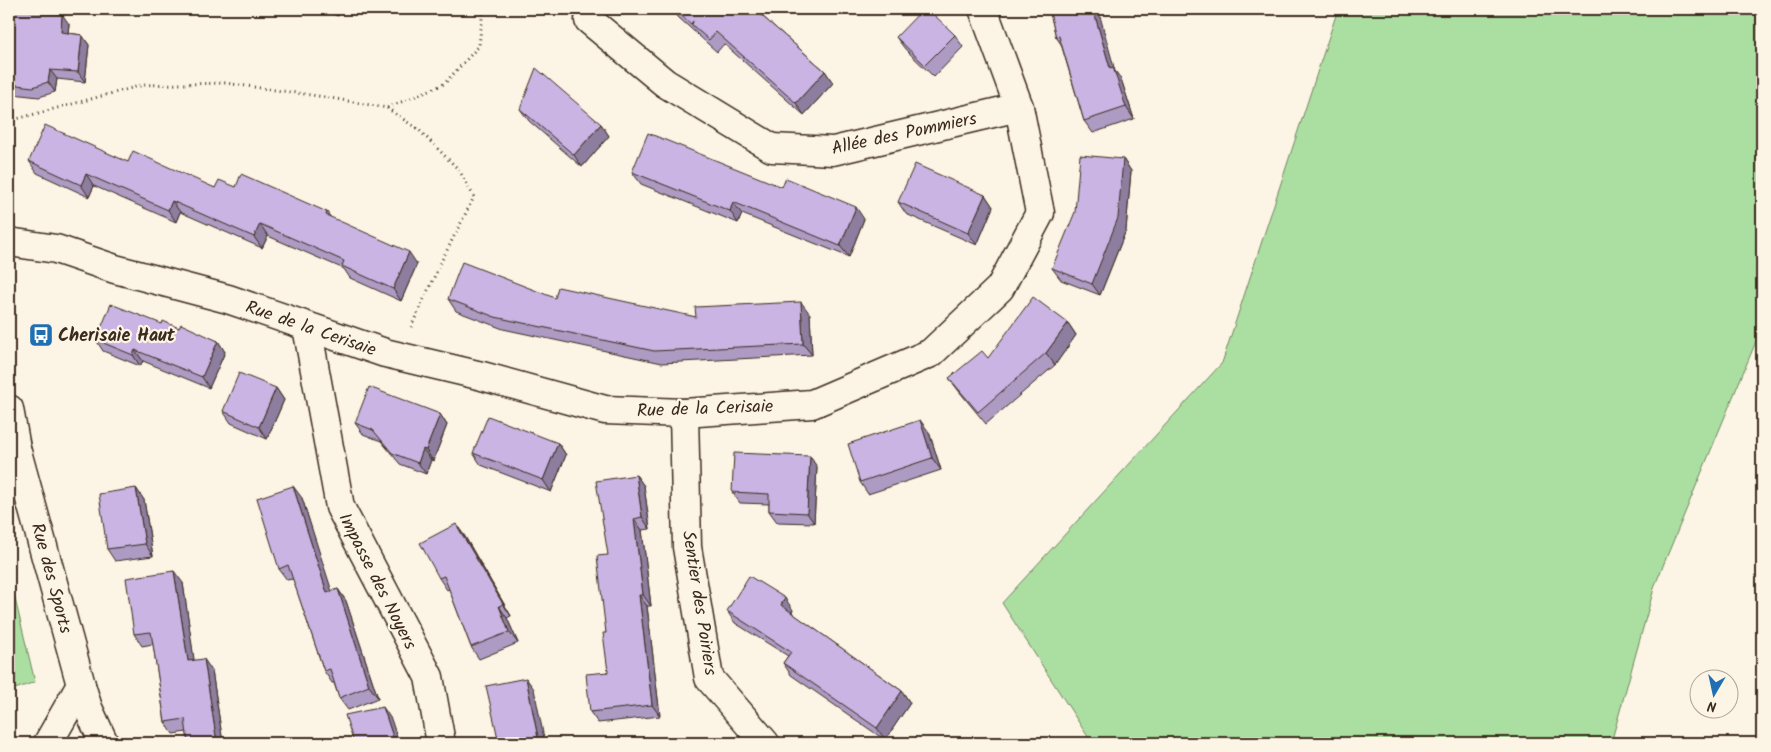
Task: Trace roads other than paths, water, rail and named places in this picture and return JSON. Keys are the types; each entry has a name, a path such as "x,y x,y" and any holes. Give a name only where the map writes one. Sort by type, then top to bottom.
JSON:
{"street":[{"name":"Rue de la Cerisaie","path":"9,242 56,249 115,269 228,299 385,353 482,376 605,410 684,412 812,404 931,353 1000,288 1040,213 1019,107 983,9"},
{"name":"Allée des Pommiers","path":"589,20 665,83 772,148 833,151 1019,107"},
{"name":"Impasse des Noyers","path":"307,327 340,507 429,677 441,743"},
{"name":"Rue des Sports","path":"9,409 16,448 81,685 88,708 104,743"},
{"name":"Sentier des Poiriers","path":"684,412 687,547 709,678 765,743"},
{"path":"48,743 81,685"}],"place":[{"name":"Cherisaie Haut","path":"41,335"}]}
